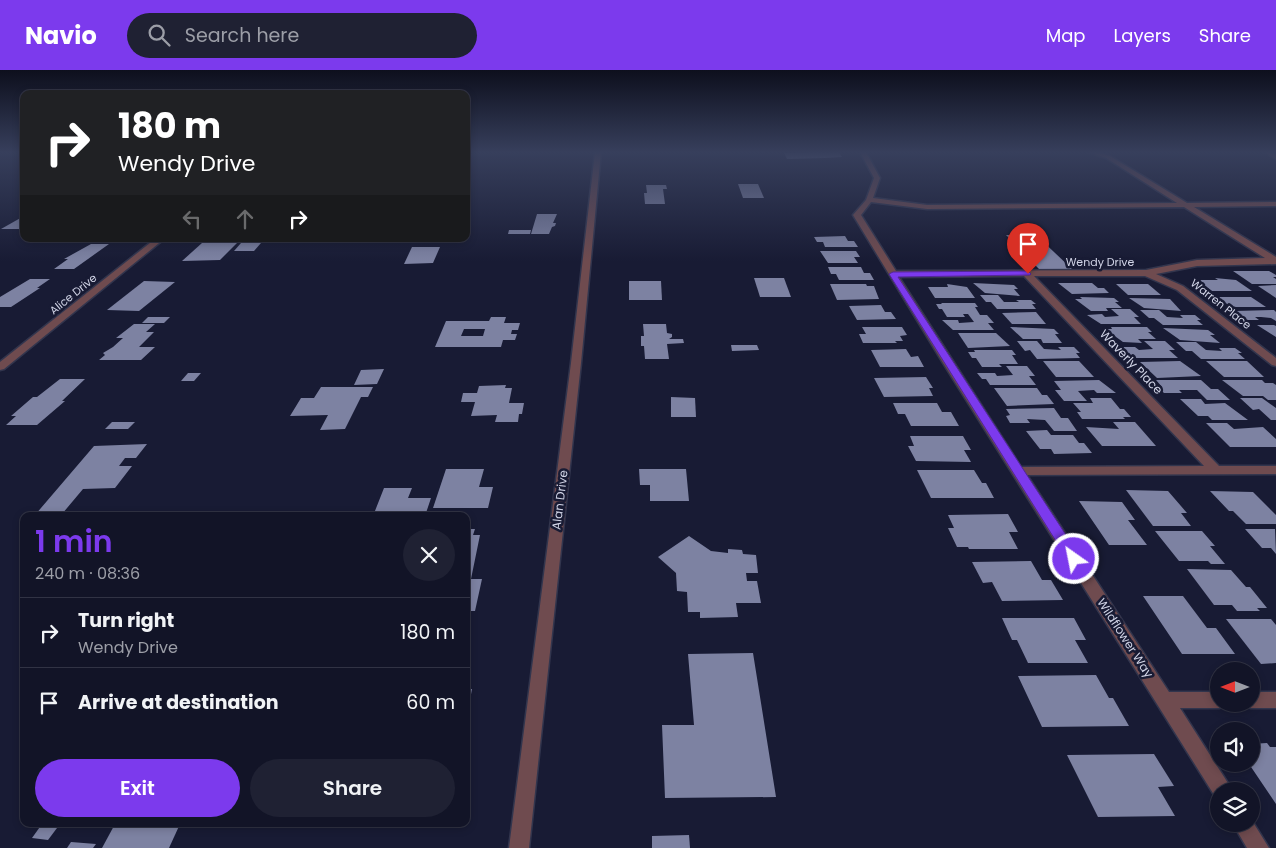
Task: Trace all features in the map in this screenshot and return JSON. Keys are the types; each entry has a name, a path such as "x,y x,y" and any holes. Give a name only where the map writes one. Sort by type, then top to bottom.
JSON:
{"street":[{"name":"Alan Drive","path":"519,848 594,188"},
{"name":"Wildflower Way","path":"873,188 869,200 857,216 1017,471 1217,782"},
{"path":"1158,188 1276,260"},
{"path":"869,200 927,207 1276,204"},
{"name":"Alice Drive","path":"0,367 156,242"},
{"name":"Wendy Drive","path":"893,274 1146,273 1196,263 1276,260"},
{"name":"Warren Place","path":"1146,273 1180,288 1276,363"},
{"name":"Waverly Place","path":"1028,274 1215,470"},
{"path":"1017,471 1276,470"},
{"path":"1166,700 1210,700"},
{"path":"1260,700 1276,700"},
{"path":"1248,832 1258,848"}],"building":[{"path":"646,188 667,188 663,189 665,204 645,204 644,193 647,193"},
{"path":"740,188 760,188 764,198 743,198"},
{"path":"537,214 557,214 553,223 556,223 555,226 552,227 549,234 531,234"},
{"path":"20,218 20,229 1,229"},
{"path":"509,230 531,230 530,234 508,234"},
{"path":"1006,235 1036,235 1072,269 1039,269"},
{"path":"845,236 848,241 854,241 858,247 825,247 823,242 817,242 814,237"},
{"path":"238,242 220,260 182,261 202,243"},
{"path":"241,243 261,243 254,251 234,251"},
{"path":"91,244 109,244 74,269 54,269 68,259 64,259"},
{"path":"412,247 440,247 433,263 404,264"},
{"path":"820,251 856,251 860,257 854,257 858,263 828,263"},
{"path":"828,267 861,267 864,273 870,273 874,280 839,280 836,274 831,274"},
{"path":"1233,271 1269,271 1276,275 1276,277 1273,277 1276,279 1276,284 1252,284"},
{"path":"754,278 784,278 791,297 760,297"},
{"path":"1215,278 1236,280 1252,291 1212,291 1198,280 1218,280"},
{"path":"30,279 50,279 11,307 0,307 0,297"},
{"path":"144,281 175,282 139,311 107,310"},
{"path":"629,281 661,281 662,300 629,300"},
{"path":"973,283 1014,285 1018,289 1014,289 1020,296 985,293"},
{"path":"1058,283 1092,283 1098,288 1104,288 1109,293 1072,294"},
{"path":"830,284 866,284 867,286 874,286 879,299 837,300"},
{"path":"947,284 967,287 975,298 935,298 928,287 948,287"},
{"path":"1116,284 1148,284 1161,295 1128,295"},
{"path":"1276,285 1276,298 1258,286"},
{"path":"980,295 998,295 1004,302 1031,300 1036,304 1032,304 1036,309 997,309 991,302 986,302"},
{"path":"1080,297 1114,298 1119,302 1115,302 1122,308 1106,308 1108,311 1091,311 1075,299 1082,299"},
{"path":"1218,297 1251,297 1266,307 1231,307"},
{"path":"1129,298 1170,299 1181,311 1144,308"},
{"path":"975,303 978,307 975,307 980,315 987,315 994,323 988,323 994,330 953,330 942,320 958,320 959,323 974,322 968,314 963,314 965,317 947,317 936,304"},
{"path":"881,305 885,312 891,312 896,319 857,320 849,306"},
{"path":"1111,309 1130,309 1139,317 1134,317 1141,324 1101,324 1087,315 1119,316"},
{"path":"1140,310 1159,310 1167,317 1183,318 1180,315 1195,315 1201,320 1197,320 1203,325 1163,325 1154,318 1149,318"},
{"path":"1274,310 1276,312 1276,321 1271,318 1261,317 1255,317 1259,320 1244,320 1235,311"},
{"path":"1036,312 1046,324 1012,324 1002,313"},
{"path":"148,317 170,317 164,323 142,323"},
{"path":"491,317 506,317 504,323 520,323 518,330 512,330 511,334 517,334 515,340 503,340 501,347 435,347 446,321 489,321","holes":["464,329 485,329 483,336 461,336"]},
{"path":"134,324 155,324 146,332 154,332 139,347 155,347 141,360 99,360 105,355 103,353 123,338 116,338"},
{"path":"643,324 666,324 667,333 672,334 672,337 669,339 683,339 684,343 667,344 669,359 645,359 644,346 641,346 641,336 644,336"},
{"path":"1257,325 1276,326 1276,337"},
{"path":"862,327 902,327 907,335 900,336 903,341 895,341 897,343 863,343 859,334 866,334"},
{"path":"1010,327 1054,329 1059,334 1055,334 1062,343 1043,343 1041,339 1023,339"},
{"path":"1111,327 1147,327 1152,332 1148,332 1156,339 1138,339 1142,343 1123,342 1105,329 1112,329"},
{"path":"1163,328 1208,330 1215,335 1210,335 1220,343 1180,340"},
{"path":"958,333 996,333 1010,346 968,348"},
{"path":"1017,341 1037,341 1044,349 1061,350 1058,347 1074,347 1080,353 1076,353 1080,358 1037,359 1030,350 1025,351"},
{"path":"1144,341 1165,341 1175,350 1169,350 1178,358 1135,358 1119,347 1135,347 1139,350 1153,349"},
{"path":"1176,342 1196,342 1206,350 1222,351 1219,348 1235,348 1242,353 1238,353 1245,359 1201,359 1192,351 1186,351"},
{"path":"731,345 757,345 759,350 732,351"},
{"path":"906,349 911,357 918,356 924,367 880,367 871,350"},
{"path":"974,350 1012,350 1016,355 1012,355 1018,364 999,364 1002,367 982,367 976,358 972,358 968,352 975,352"},
{"path":"1043,361 1079,361 1094,377 1056,377"},
{"path":"1180,361 1201,376 1157,378 1140,362"},
{"path":"1206,361 1247,361 1264,377 1224,377"},
{"path":"1006,366 1027,366 1035,376 1029,376 1036,385 990,385 986,379 982,379 977,373 995,373 997,376 1013,375"},
{"path":"384,369 377,384 354,385 361,370"},
{"path":"188,373 201,373 194,381 181,381"},
{"path":"926,377 933,388 929,388 933,396 884,397 874,378"},
{"path":"60,379 85,379 62,401 65,401 37,425 6,425 16,416 11,416 33,397 37,397"},
{"path":"1099,380 1116,393 1097,393 1094,390 1078,391 1087,401 1064,401 1055,390 1061,390 1054,381"},
{"path":"1156,380 1201,380 1211,389 1218,389 1230,400 1207,400 1197,390 1179,390 1182,393 1164,393 1158,387 1162,387"},
{"path":"1222,380 1262,380 1265,383 1273,383 1276,385 1276,400 1268,400 1263,396 1243,396"},
{"path":"506,385 505,388 512,388 509,403 524,403 518,422 495,422 497,415 471,416 475,402 461,402 463,393 477,393 479,386"},
{"path":"321,387 373,387 368,397 361,397 345,429 320,430 328,415 290,416 301,398 314,398"},
{"path":"994,388 1037,388 1042,395 1047,395 1054,404 1007,406"},
{"path":"671,397 695,398 696,417 671,417"},
{"path":"1090,398 1111,398 1120,409 1124,409 1131,417 1123,417 1125,419 1082,419 1077,412 1081,412 1073,403 1093,403"},
{"path":"1240,398 1262,398 1276,408 1276,420 1271,420 1259,409 1253,410"},
{"path":"1180,399 1201,399 1205,404 1225,403 1248,420 1212,420 1208,416 1198,416"},
{"path":"893,403 937,403 942,412 951,412 959,426 911,426 905,414 898,414"},
{"path":"1054,408 1061,418 1068,418 1077,431 1054,431 1045,420 1027,419 1030,423 1010,423 1006,416 1010,415 1006,409"},
{"path":"112,422 135,422 128,429 105,429"},
{"path":"1113,422 1135,422 1156,446 1102,446 1086,427 1119,429"},
{"path":"1206,423 1227,423 1234,429 1263,427 1276,439 1276,447 1230,447"},
{"path":"1047,430 1051,435 1073,435 1079,443 1084,443 1092,453 1054,454 1051,449 1040,449 1026,431"},
{"path":"910,436 963,436 971,450 964,450 971,462 916,461 908,446 914,446"},
{"path":"147,444 136,458 125,458 119,466 132,466 115,488 83,489 64,512 38,512 94,446"},
{"path":"446,469 484,469 479,487 493,487 488,508 433,508"},
{"path":"639,469 686,469 689,501 650,501 650,485 640,485"},
{"path":"917,470 974,470 982,483 986,483 994,498 931,498"},
{"path":"384,488 412,488 408,498 431,498 426,512 375,512"},
{"path":"1126,490 1168,491 1187,513 1181,513 1191,526 1153,526"},
{"path":"1210,491 1253,492 1276,515 1276,524 1246,524 1233,511 1229,511"},
{"path":"1079,501 1122,502 1135,520 1128,520 1147,545 1109,545"},
{"path":"1008,514 1018,532 1009,532 1018,549 969,549 968,547 957,547 948,528 954,528 948,515"},
{"path":"470,529 475,529 473,535 480,535 471,579 482,579 475,611 470,611"},
{"path":"1245,529 1275,529 1276,554 1271,548 1262,548"},
{"path":"1155,531 1202,531 1215,546 1210,546 1225,564 1211,564 1208,561 1179,561"},
{"path":"689,536 711,551 728,553 728,549 742,550 743,554 756,555 758,573 746,573 747,581 757,581 761,603 736,603 738,617 700,618 700,612 688,612 687,592 677,591 676,573 658,557"},
{"path":"1031,561 1042,580 1051,580 1063,600 1002,601 992,582 983,583 972,562"},
{"path":"1187,569 1231,570 1246,587 1250,587 1267,608 1257,608 1260,611 1237,611 1232,605 1214,605"},
{"path":"1143,596 1183,596 1207,628 1216,628 1235,654 1182,654"},
{"path":"1002,618 1074,618 1086,640 1075,640 1088,663 1028,663 1017,640 1012,640"},
{"path":"1226,619 1271,619 1276,625 1276,663 1261,664"},
{"path":"753,653 776,797 665,798 662,725 694,725 688,654"},
{"path":"1096,675 1109,698 1113,698 1129,726 1042,727 1018,676"},
{"path":"1260,743 1267,743 1270,747 1276,747 1276,804 1254,772 1260,772"},
{"path":"1154,754 1174,786 1158,787 1175,816 1098,817 1067,755"},
{"path":"40,827 58,827 48,840 32,838"},
{"path":"113,827 179,827 169,848 102,848"},
{"path":"689,835 690,848 652,848 652,836"},
{"path":"71,842 96,844 93,848 67,848"}],"route":[{"path":"1028,274 893,274 1074,559"}]}
